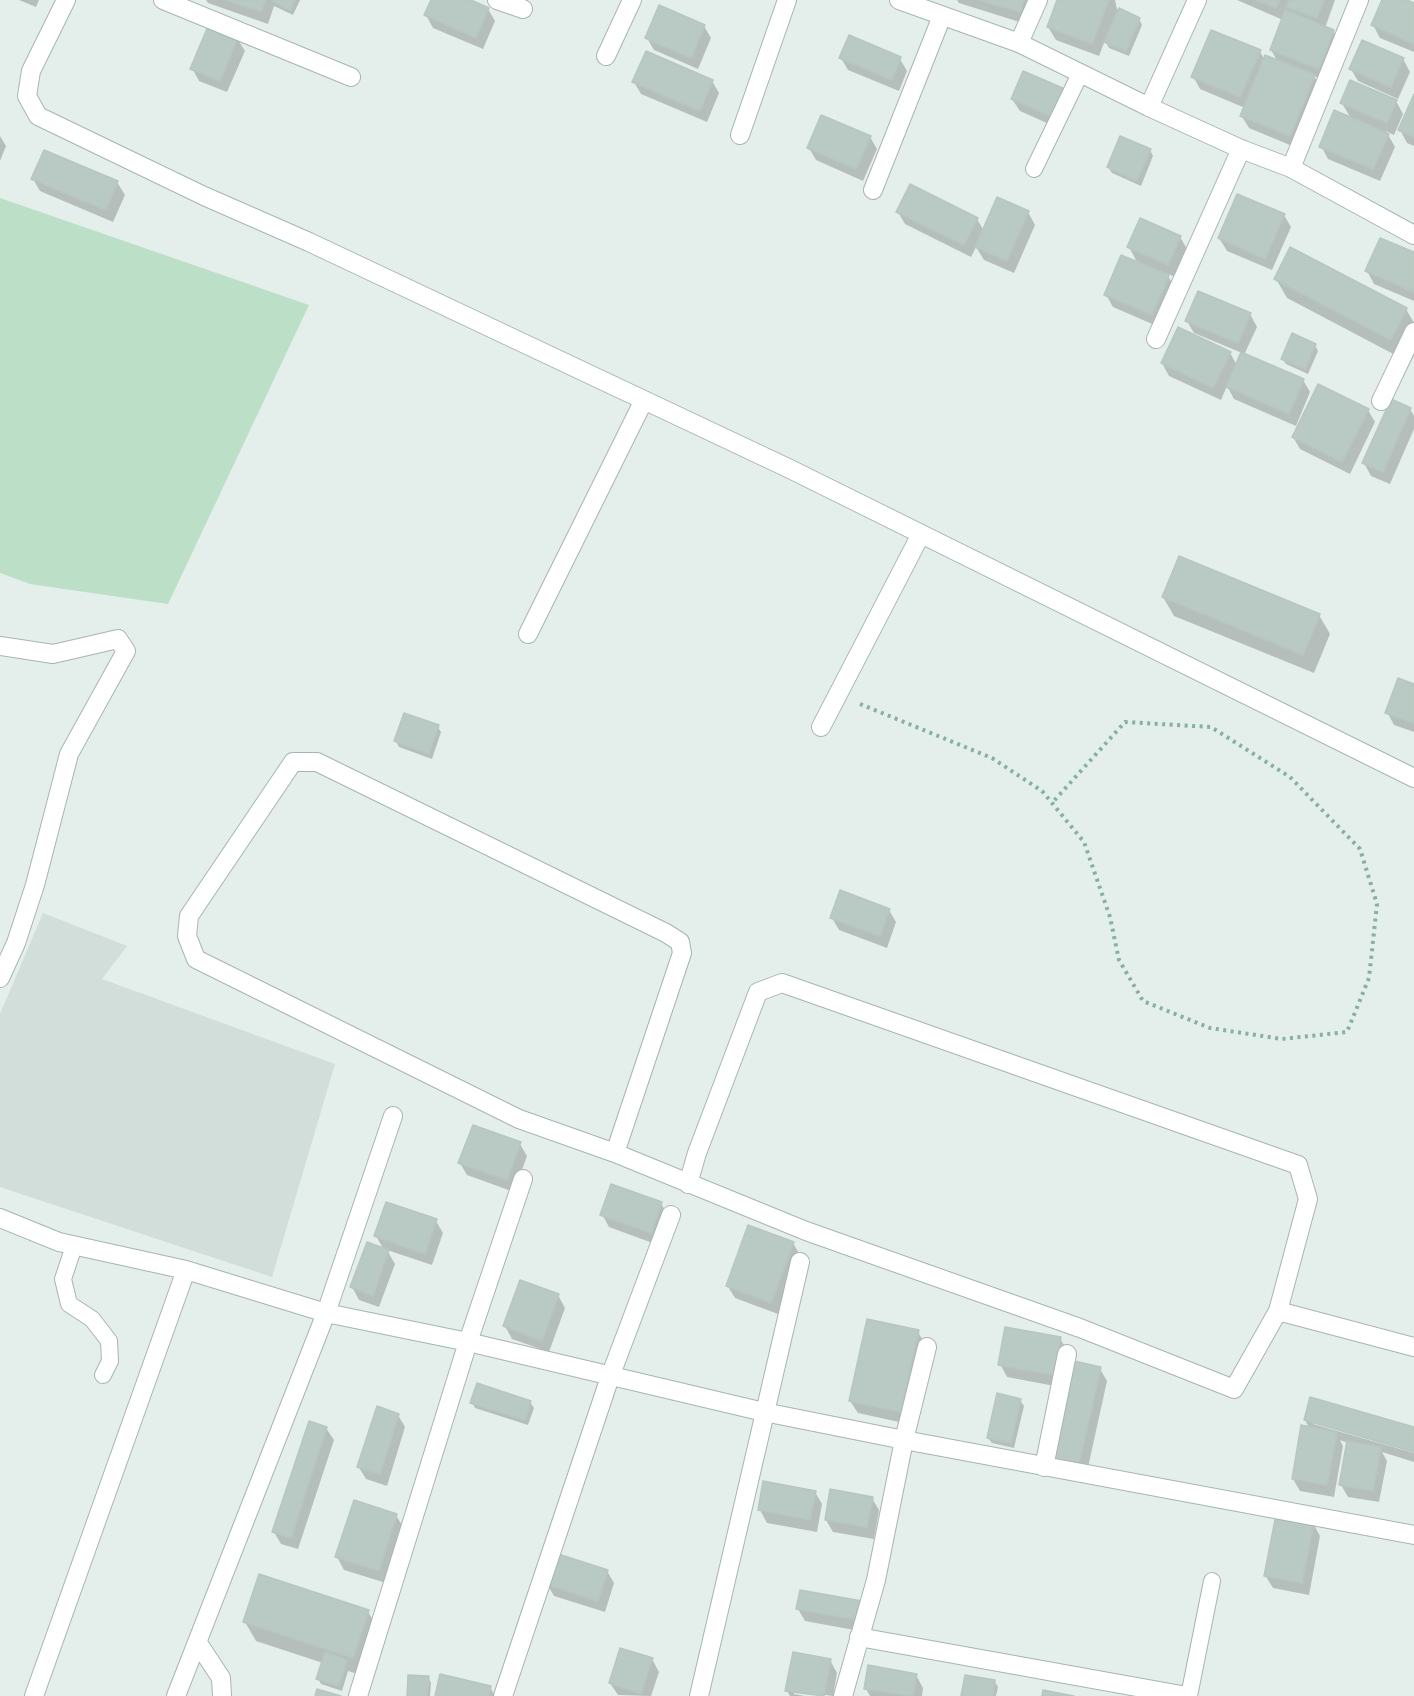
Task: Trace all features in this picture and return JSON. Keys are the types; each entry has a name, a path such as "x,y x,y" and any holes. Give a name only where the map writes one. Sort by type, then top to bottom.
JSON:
{"street":[{"path":"66,0 31,71 27,96 38,116 204,196 319,246 644,400 1414,778"},
{"path":"163,0 351,77"},
{"path":"497,0 523,9"},
{"path":"606,56 632,0"},
{"path":"740,135 787,0"},
{"path":"899,0 1018,44 1241,149 1291,168 1414,235"},
{"path":"1018,44 1038,0"},
{"path":"1149,107 1197,0"},
{"path":"1291,168 1359,0"},
{"path":"873,190 942,16"},
{"path":"1156,339 1241,149"},
{"path":"1381,401 1414,332"},
{"path":"528,634 644,400"},
{"path":"821,727 921,534"},
{"path":"0,646 53,654 118,639 126,651 69,754 35,885 16,943 0,978"},
{"path":"615,1153 682,953 680,942 666,933 317,762 293,762 189,916 187,936 196,959 519,1119 615,1153 688,1184 806,1231 1080,1328 1234,1389 1278,1311 1308,1199 1298,1165 782,983 758,992 697,1153 688,1184"},
{"path":"176,1696 326,1313 393,1116"},
{"path":"358,1696 468,1342 523,1179"},
{"path":"503,1696 610,1377 671,1215"},
{"path":"0,1218 59,1242 186,1270 326,1313 468,1342 764,1412 1414,1536"},
{"path":"699,1696 800,1262"},
{"path":"34,1696 186,1270"},
{"path":"1278,1311 1414,1347"},
{"path":"843,1696 876,1580 904,1440 927,1347"},
{"path":"1044,1467 1067,1354"},
{"path":"859,1638 1188,1696"},
{"path":"198,1643 221,1678 222,1696"}],"lane":[{"path":"1034,169 1080,74"},
{"path":"74,1246 63,1279 69,1304 92,1319 110,1341 110,1361 103,1375"},
{"path":"1188,1696 1212,1581"}],"path":[{"path":"837,695 992,758 1042,791 1083,842 1110,916 1119,960 1143,1001 1210,1028 1282,1039 1347,1032 1369,978 1377,904 1360,849 1290,777 1211,727 1125,722 1052,803"}],"shaded area":[{"path":"43,913 127,946 102,979 335,1064 272,1277 0,1187 0,1014"}],"green space":[{"path":"0,198 309,305 168,604 30,584 0,573"}],"building":[{"path":"226,0 266,0 261,12"},
{"path":"271,0 295,0 290,10"},
{"path":"431,0 471,0 489,8 476,38 424,15"},
{"path":"979,0 1024,0 1020,12"},
{"path":"1057,0 1109,0 1092,44 1047,27"},
{"path":"1257,0 1280,0 1276,8"},
{"path":"1289,0 1324,0 1317,18 1286,7"},
{"path":"1382,0 1407,0 1414,3 1414,44 1371,25"},
{"path":"659,5 705,25 691,58 645,38"},
{"path":"1119,8 1140,18 1126,51 1104,42"},
{"path":"1285,10 1334,30 1319,69 1270,50"},
{"path":"209,24 238,37 220,81 190,69"},
{"path":"1211,30 1261,50 1240,97 1191,77"},
{"path":"849,35 901,57 892,80 839,58"},
{"path":"1362,40 1404,58 1391,87 1349,69"},
{"path":"646,51 713,80 700,111 632,82"},
{"path":"1265,55 1315,75 1290,136 1240,116"},
{"path":"1023,71 1065,89 1053,117 1011,99"},
{"path":"1350,80 1397,100 1387,123 1340,103"},
{"path":"1414,94 1414,137 1398,130"},
{"path":"1334,110 1389,134 1373,169 1319,147"},
{"path":"821,115 871,136 856,169 807,148"},
{"path":"1120,136 1151,149 1137,181 1107,167"},
{"path":"44,150 118,181 106,210 31,179"},
{"path":"910,184 978,218 964,245 896,212"},
{"path":"1237,194 1285,214 1265,259 1218,238"},
{"path":"997,197 1029,211 1007,261 975,247"},
{"path":"1140,218 1181,236 1168,265 1127,247"},
{"path":"1380,238 1414,252 1414,292 1365,271"},
{"path":"1290,247 1407,308 1391,340 1274,279"},
{"path":"1121,255 1169,275 1152,315 1104,295"},
{"path":"1198,291 1251,313 1238,343 1185,321"},
{"path":"1178,327 1231,352 1213,388 1161,363"},
{"path":"1292,333 1316,344 1305,369 1281,359"},
{"path":"1241,352 1304,379 1289,414 1226,387"},
{"path":"1318,384 1369,409 1342,462 1292,437"},
{"path":"1391,399 1411,408 1383,472 1362,463"},
{"path":"1179,556 1320,614 1303,655 1162,597"},
{"path":"1398,678 1414,684 1414,723 1385,713"},
{"path":"404,713 439,725 429,754 394,741"},
{"path":"840,890 890,909 880,936 830,918"},
{"path":"473,1125 521,1142 507,1180 458,1163"},
{"path":"611,1184 662,1202 651,1233 600,1215"},
{"path":"386,1202 437,1219 425,1254 374,1236"},
{"path":"748,1225 794,1242 771,1303 726,1286"},
{"path":"367,1242 389,1250 373,1296 350,1287"},
{"path":"520,1280 559,1294 542,1341 503,1326"},
{"path":"867,1319 919,1330 901,1412 849,1401"},
{"path":"1005,1327 1061,1337 1054,1375 998,1365"},
{"path":"1074,1361 1101,1367 1078,1469 1051,1463"},
{"path":"477,1383 531,1401 525,1420 470,1403"},
{"path":"997,1393 1021,1399 1011,1443 987,1438"},
{"path":"1310,1397 1414,1427 1414,1452 1304,1420"},
{"path":"377,1406 399,1414 380,1474 357,1467"},
{"path":"309,1421 327,1427 291,1538 272,1532"},
{"path":"1301,1425 1337,1432 1327,1485 1292,1479"},
{"path":"1347,1441 1381,1447 1373,1491 1339,1485"},
{"path":"763,1481 816,1491 810,1520 758,1510"},
{"path":"830,1489 873,1497 867,1527 825,1520"},
{"path":"354,1500 397,1514 379,1571 335,1557"},
{"path":"1276,1515 1314,1522 1302,1583 1264,1576"},
{"path":"555,1553 608,1570 598,1601 545,1584"},
{"path":"259,1574 369,1610 353,1658 243,1622"},
{"path":"800,1590 862,1601 858,1620 796,1609"},
{"path":"620,1648 653,1658 641,1694 609,1683"},
{"path":"325,1652 347,1660 339,1686 316,1679"},
{"path":"793,1652 831,1659 824,1696 785,1691"},
{"path":"868,1665 917,1674 913,1696 864,1689"},
{"path":"440,1674 491,1686 489,1696 435,1696"},
{"path":"408,1675 429,1676 427,1696 407,1696"},
{"path":"965,1675 995,1680 993,1696 961,1696"},
{"path":"317,1689 341,1696 315,1696"},
{"path":"1043,1690 1074,1696 1042,1696"}]}
